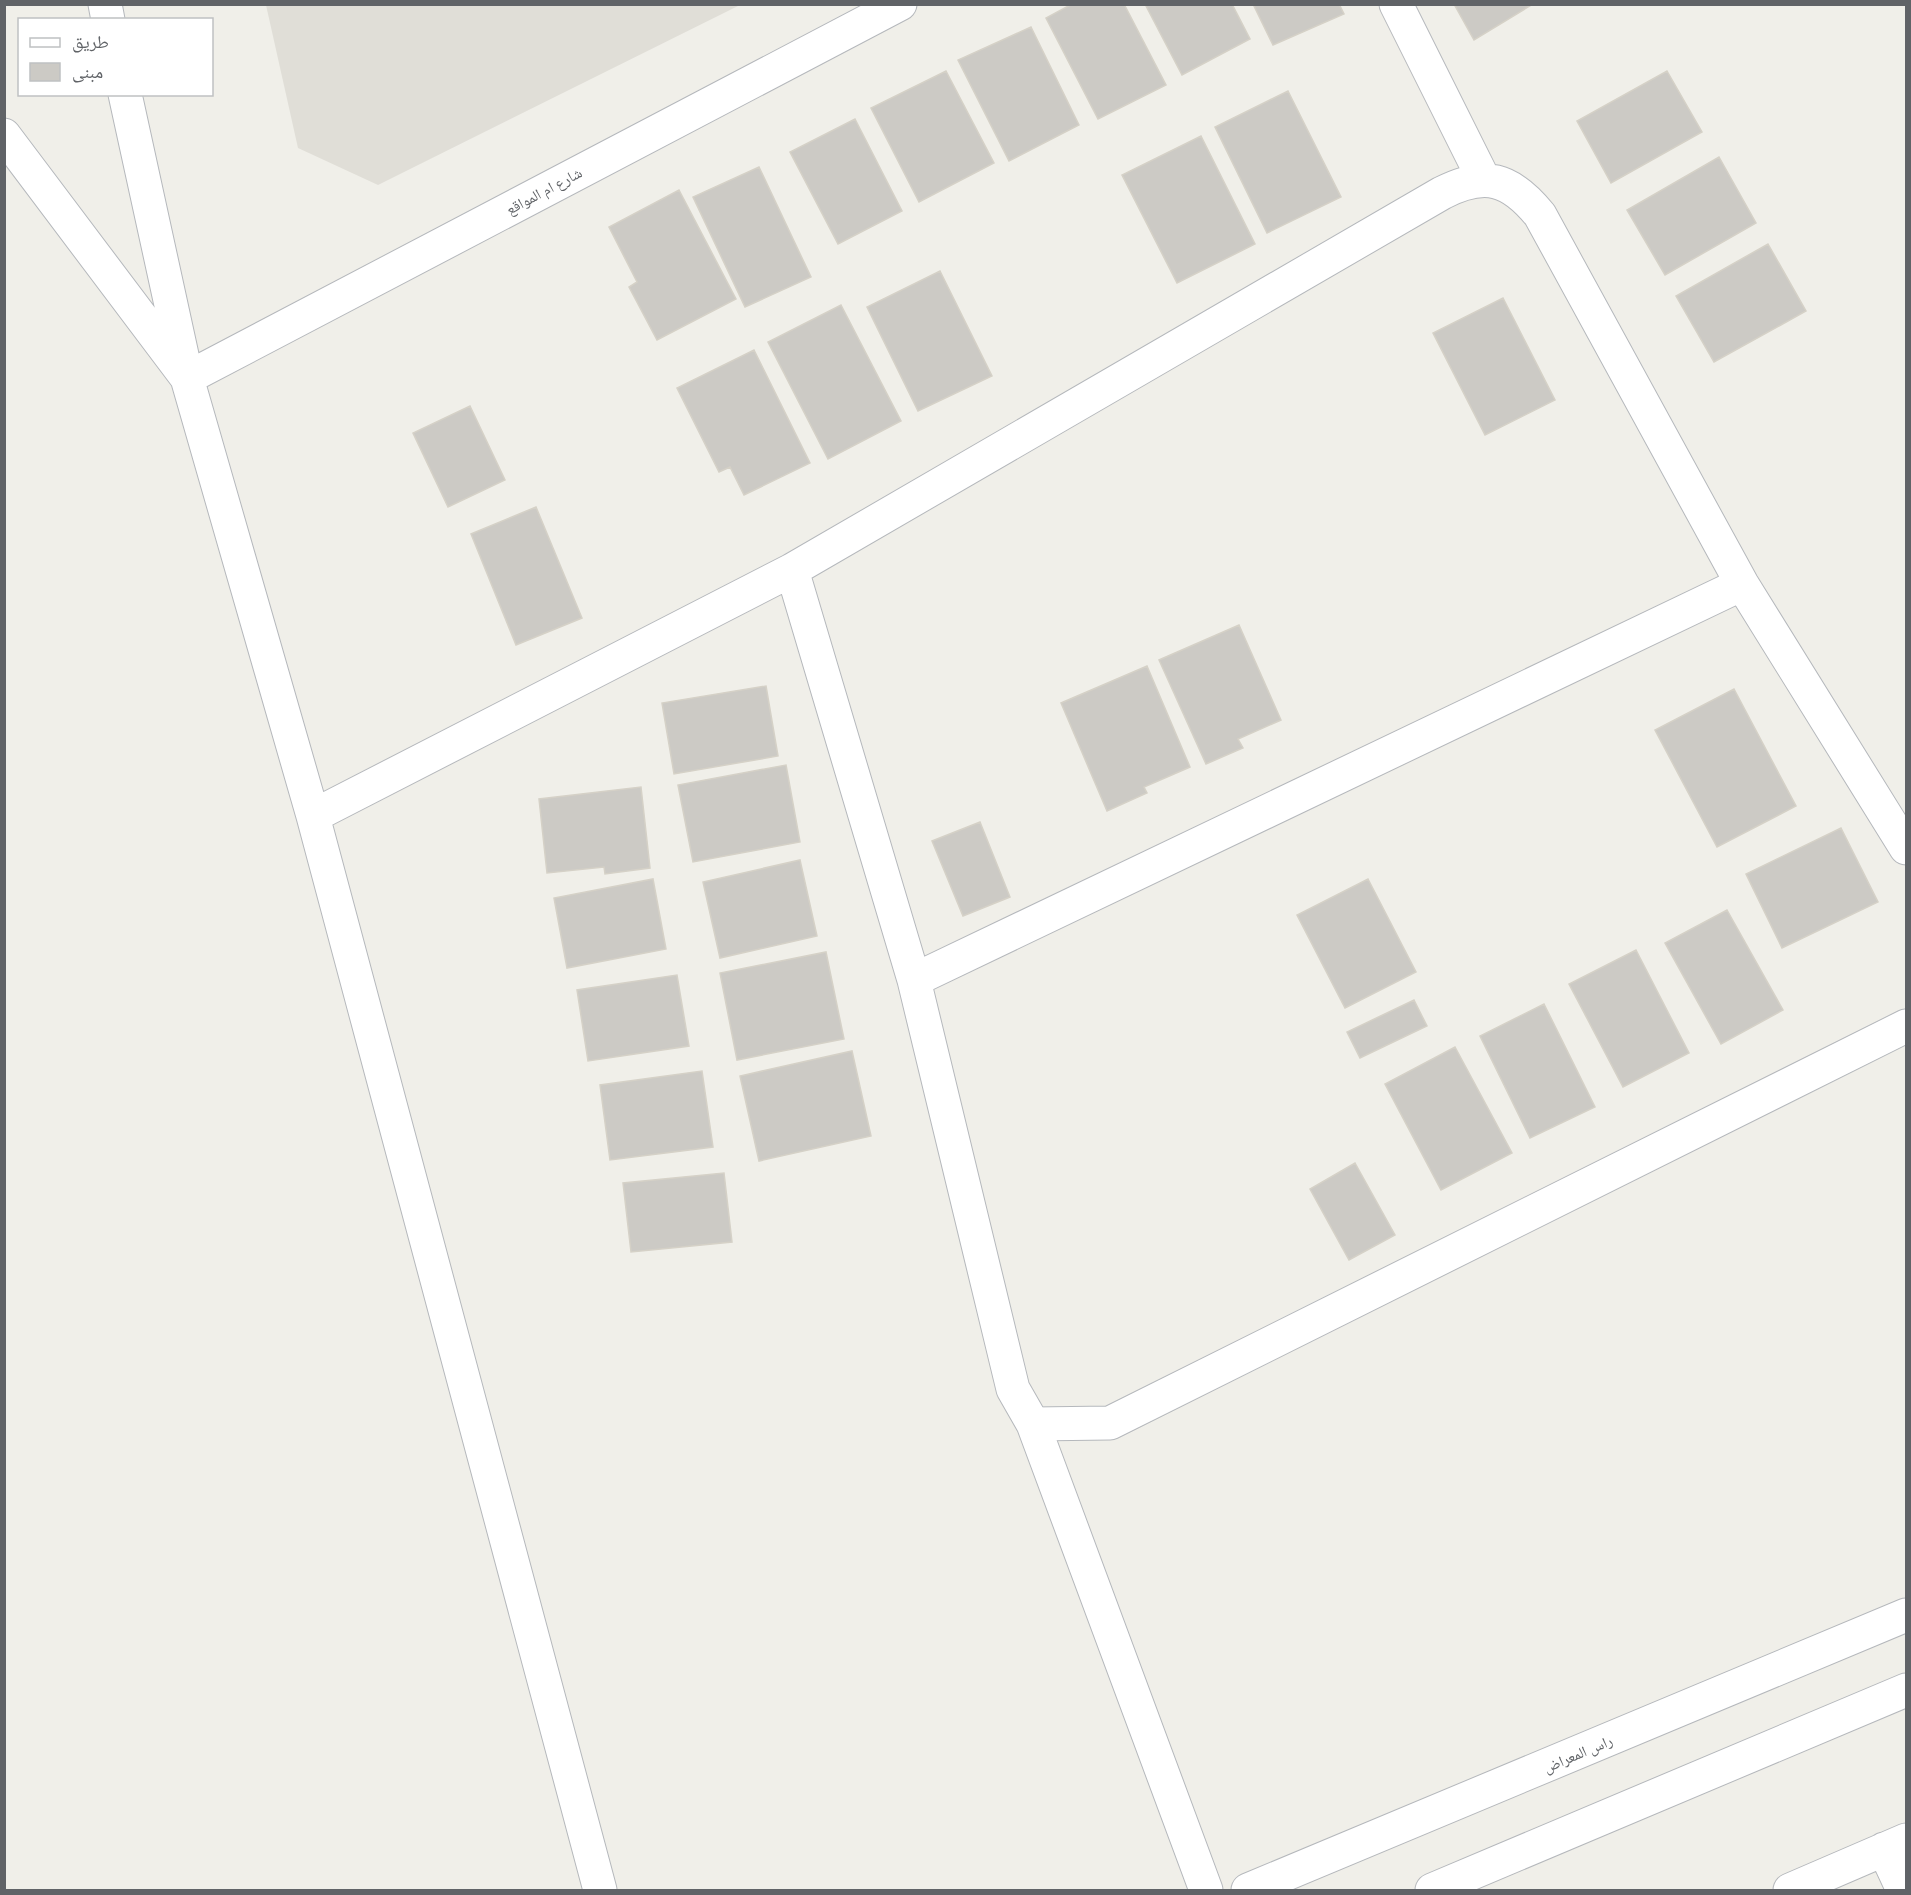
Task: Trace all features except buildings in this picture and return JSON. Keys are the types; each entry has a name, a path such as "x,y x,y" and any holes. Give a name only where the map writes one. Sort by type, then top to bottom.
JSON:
{"street":[{"name":"شارع ام المواقع","path":"187,378 900,4"},
{"path":"1396,4 1484,180"},
{"path":"125,96 187,378 313,816 600,1890"},
{"path":"4,135 187,378"},
{"path":"313,816 792,570 1442,193 1462,183 1484,180 1507,186 1526,198 1540,215 1742,584 1906,848"},
{"path":"792,570 914,980 1013,1389 1033,1424 1206,1890"},
{"path":"914,980 1742,584"},
{"path":"1033,1424 1110,1423 1906,1026"},
{"name":"راس المعراض","path":"1248,1890 1906,1616"},
{"path":"1432,1890 1906,1690"},
{"path":"1790,1890 1895,1845 1903,1890"}],"shaded area":[{"path":"266,4 740,5 378,185 298,148"}]}
